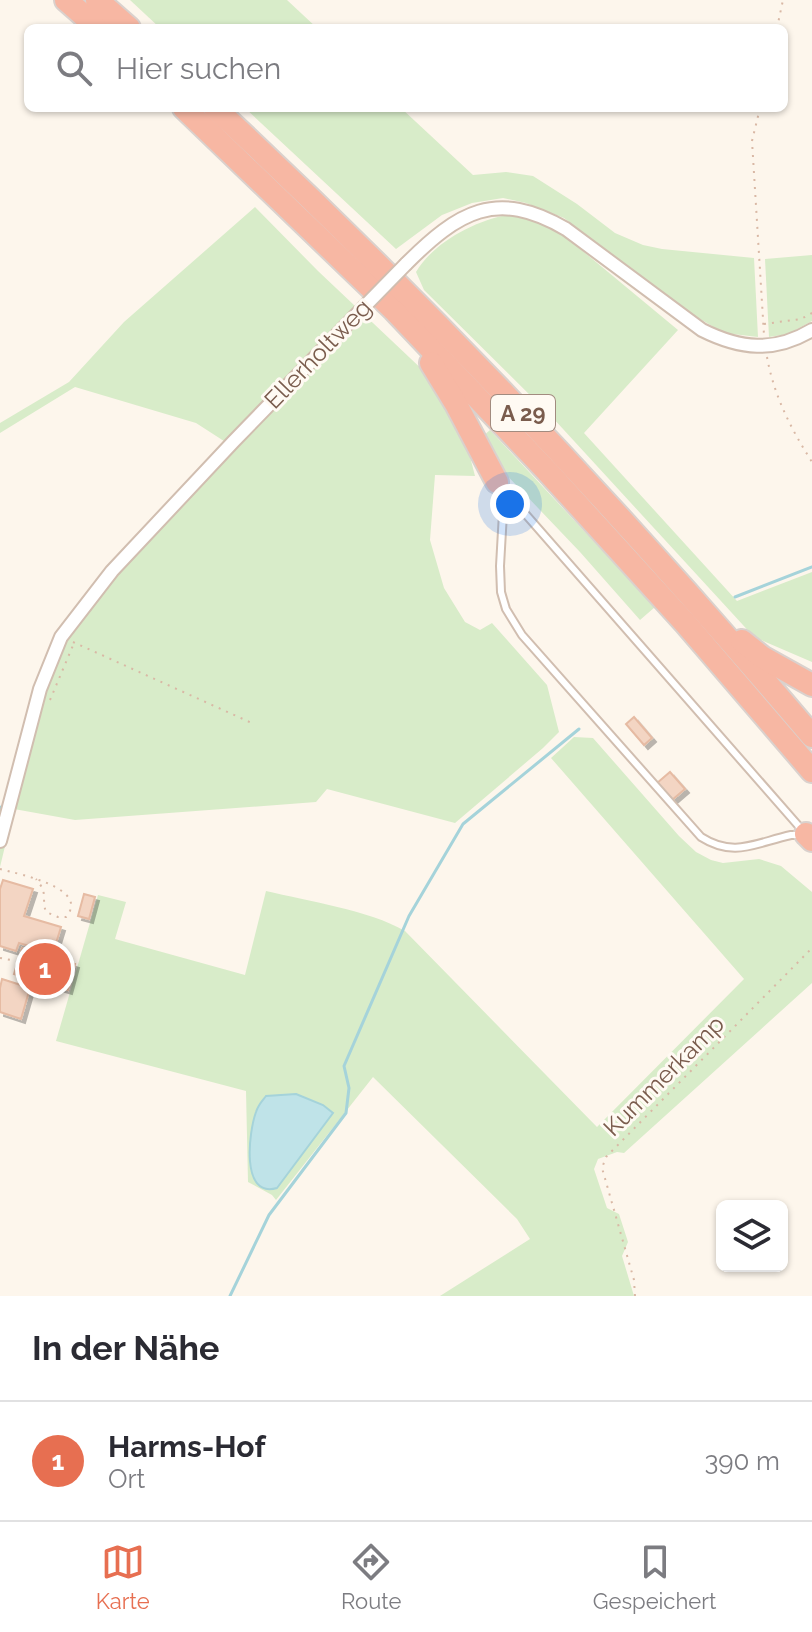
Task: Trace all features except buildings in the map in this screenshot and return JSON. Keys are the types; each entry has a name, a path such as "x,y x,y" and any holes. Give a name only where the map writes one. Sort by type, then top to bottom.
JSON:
{"highway":[{"path":"66,0 93,24"},
{"path":"97,0 124,24"},
{"name":"A 29","path":"188,112 394,310 547,471 686,624 812,771"},
{"name":"A 29","path":"219,112 409,295 562,454 812,736"},
{"path":"394,310 439,374 497,482"},
{"path":"703,610 762,657 812,685"}],"street":[{"name":"Ellerholtweg","path":"0,841 40,689 61,637 133,548 406,264 451,224 474,212 498,208 544,216 702,330 721,340 765,346 794,340 812,330"}],"lane":[{"path":"497,482 809,837"},
{"path":"497,482 503,513 501,592 506,609 522,635 701,837 715,846 732,849 791,835 809,837"}],"path":[{"path":"778,24 783,0"},
{"path":"759,112 752,141 765,346 777,397 794,434 812,462"},
{"path":"763,324 801,319 812,313"},
{"path":"50,701 74,643 254,724"},
{"path":"0,869 36,879 67,895 72,906 66,917 46,912 45,892 36,879"},
{"name":"Kummerkamp","path":"635,1296 634,1280 602,1168 606,1157 812,948"},
{"path":"0,958 11,960"}],"green space":[{"path":"130,0 287,0 313,24 156,24"},
{"path":"249,112 405,112 473,175 506,172 533,176 615,233 643,245 754,258 758,337 724,333 683,309 564,218 526,203 503,198 472,203 442,215 396,249"},
{"path":"255,207 428,375 467,445 475,476 435,475 430,540 444,588 465,622 480,630 492,623 547,685 559,732 455,823 327,789 316,802 75,820 14,809 0,867 0,815 36,687 59,635 227,443 196,423 75,387 0,433 0,423 69,382 124,322"},
{"path":"507,215 530,217 561,233 678,330 584,433 737,601 812,572 812,662 754,637 552,417 424,290 416,272 423,261 468,228"},
{"path":"812,255 812,321 788,334 769,337 765,259"},
{"path":"490,430 655,607 640,620 498,466 482,437"},
{"path":"574,737 593,738 696,852 723,863 759,859 781,866 812,892 812,983 624,1153 617,1152 598,1159 594,1169 607,1208 619,1214 628,1242 622,1256 634,1296 440,1296 530,1239 517,1219 373,1077 276,1200 248,1182 246,1091 56,1041 98,895 126,902 115,939 245,975 266,891 374,917 405,931 597,1127 744,979 551,758"}],"water":[{"path":"296,1094 323,1105 333,1113 277,1188 265,1189 252,1174 250,1161 251,1133 256,1112 266,1096"}],"waterway":[{"path":"735,597 812,567"},
{"path":"230,1296 269,1215 346,1113 349,1088 344,1066 409,916 463,824 579,729"}],"place":[{"name":"Harms-Hof","path":"45,969"}]}
